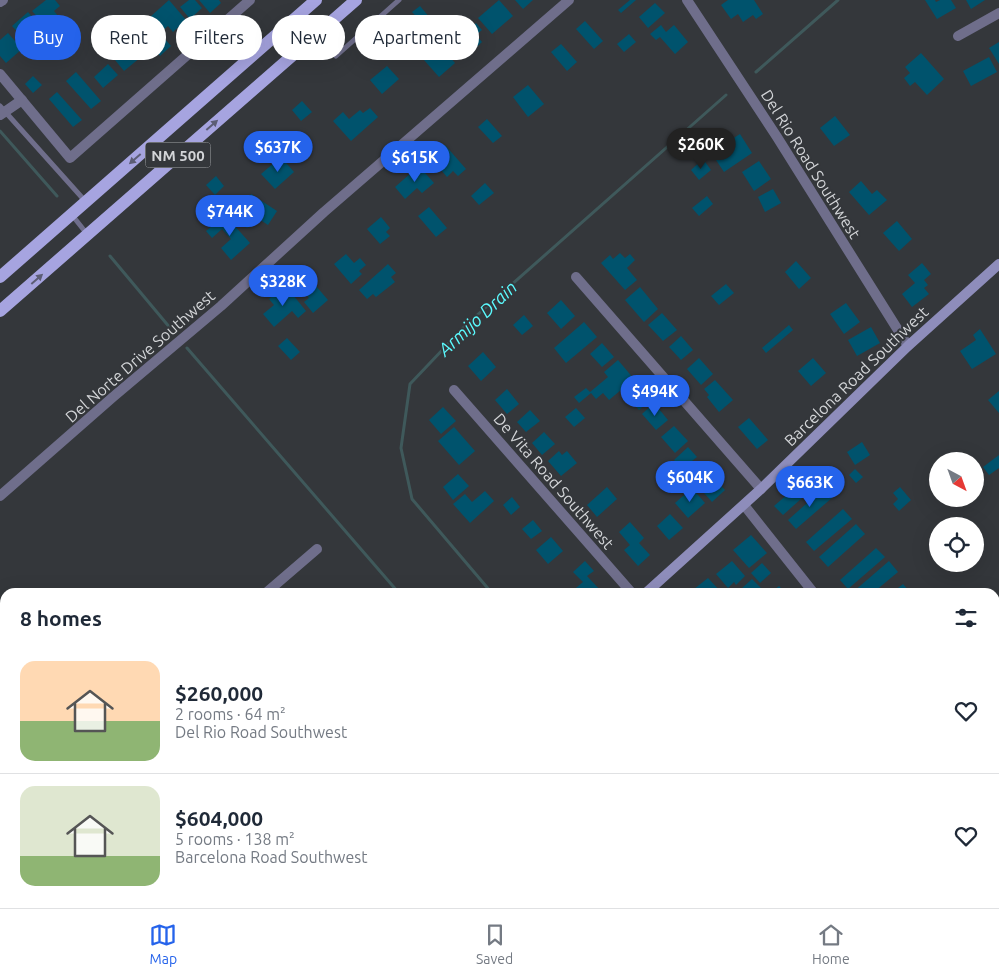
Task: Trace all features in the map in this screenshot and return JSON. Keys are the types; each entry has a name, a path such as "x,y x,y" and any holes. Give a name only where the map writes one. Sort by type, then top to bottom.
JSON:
{"main road":[{"name":"NM 500","path":"0,277 316,0"},
{"name":"NM 500","path":"339,15 356,0"},
{"name":"NM 500","path":"0,311 288,60"}],"street":[{"path":"0,74 70,158 250,0"},
{"name":"Del Norte Drive Southwest","path":"0,496 221,306 331,206 569,0"},
{"name":"Del Rio Road Southwest","path":"687,0 908,346"},
{"path":"958,36 999,13"},
{"path":"2,111 22,100"},
{"name":"Barcelona Road Southwest","path":"651,588 744,505 908,346 999,264"},
{"path":"576,277 761,489"},
{"name":"De Vita Road Southwest","path":"454,390 627,588"},
{"path":"744,505 810,588"},
{"path":"273,588 317,549"}],"lane":[{"path":"345,48 398,0"},
{"path":"2,111 86,202"},
{"path":"72,215 87,234"}],"building":[{"path":"46,0 55,0 60,6 54,11 57,15 36,15 32,11"},
{"path":"169,0 182,15 176,15 176,29 173,32 168,26 166,28 166,15 152,15"},
{"path":"189,0 195,0 202,8 194,15 187,15 180,7"},
{"path":"199,0 219,0 221,3 210,13"},
{"path":"499,0 513,16 492,34 479,17"},
{"path":"515,0 533,0 523,9"},
{"path":"630,0 636,0 621,13 618,10"},
{"path":"728,0 754,0 763,14 756,19 753,15 743,22 738,14 731,19 721,5"},
{"path":"925,0 935,0 936,2 951,0 956,8 937,19"},
{"path":"966,0 985,0 971,9"},
{"path":"655,3 665,13 648,28 639,17"},
{"path":"420,6 428,15 415,15 412,12"},
{"path":"585,21 603,41 594,49 576,29"},
{"path":"661,25 666,32 674,25 688,42 675,54 660,37 656,40 650,34"},
{"path":"8,33 15,41 15,55 6,63 0,56 0,40"},
{"path":"629,34 636,42 624,52 617,44"},
{"path":"166,40 171,46 166,51"},
{"path":"999,42 999,64 989,48"},
{"path":"561,44 577,62 567,71 551,52"},
{"path":"921,53 944,79 927,95 915,82 910,86 904,78 910,73 905,67"},
{"path":"989,57 997,72 971,86 963,71"},
{"path":"115,60 137,60 124,71"},
{"path":"424,60 452,60 455,63 439,77"},
{"path":"108,64 118,75 103,88 94,77"},
{"path":"387,66 399,79 382,94 370,80"},
{"path":"76,72 101,101 91,109 66,81"},
{"path":"33,76 42,85 33,93 25,84"},
{"path":"528,85 544,104 528,117 513,97"},
{"path":"57,92 82,120 73,127 49,99"},
{"path":"302,101 312,112 301,121 292,110"},
{"path":"370,108 378,117 351,141 333,121 343,112 349,119 360,110 363,113"},
{"path":"835,116 850,135 834,146 820,128"},
{"path":"487,119 502,136 493,143 478,127"},
{"path":"740,134 752,153 724,172 716,160 726,153 721,146"},
{"path":"445,145 466,169 458,176 453,171 447,177 430,157"},
{"path":"281,157 294,172 275,189 261,174"},
{"path":"703,159 711,170 699,180 691,170"},
{"path":"759,161 771,179 754,191 742,172"},
{"path":"419,166 434,183 422,193 417,188 405,199 395,187"},
{"path":"216,176 224,186 215,195 206,185"},
{"path":"861,181 872,194 877,190 887,200 869,215 849,192"},
{"path":"485,183 494,193 479,205 471,196"},
{"path":"773,189 781,203 765,212 758,197"},
{"path":"251,194 277,211 268,225 242,208"},
{"path":"707,196 713,204 699,216 692,208"},
{"path":"429,207 447,228 436,237 418,216"},
{"path":"243,211 253,223 247,228 236,216"},
{"path":"225,215 250,243 231,260 221,248 231,239 222,229 212,238 206,231"},
{"path":"381,217 390,228 386,232 390,236 380,244 367,229"},
{"path":"897,221 912,239 899,251 883,233"},
{"path":"620,253 625,258 630,254 635,260 627,268 637,280 625,290 601,263 610,255 613,259"},
{"path":"346,254 354,263 360,258 366,265 359,271 362,274 351,284 334,264"},
{"path":"796,261 811,278 799,289 785,272"},
{"path":"922,263 931,274 924,280 928,285 924,288 929,294 912,307 902,294 915,283 908,275"},
{"path":"388,264 396,273 391,277 395,282 376,297 373,294 367,299 359,290"},
{"path":"310,267 316,274 310,279 328,300 313,313 304,302 309,298 294,281"},
{"path":"726,284 734,293 719,305 711,296"},
{"path":"285,285 306,311 298,318 292,311 274,327 263,314 274,305 269,299"},
{"path":"640,287 658,309 644,322 625,300"},
{"path":"561,300 575,316 561,329 547,313"},
{"path":"846,303 860,322 844,334 830,314"},
{"path":"662,313 677,330 663,341 648,325"},
{"path":"524,315 533,326 522,335 513,325"},
{"path":"584,322 597,337 566,363 554,348"},
{"path":"789,325 793,330 766,353 762,348"},
{"path":"871,327 880,343 857,356 848,340"},
{"path":"980,329 996,354 972,369 960,351 976,340 973,335"},
{"path":"681,336 693,350 681,360 669,347"},
{"path":"287,338 300,352 291,360 278,346"},
{"path":"602,343 614,357 602,367 590,354"},
{"path":"483,352 496,367 481,381 468,366"},
{"path":"699,358 713,374 701,385 687,369"},
{"path":"813,358 826,373 811,386 798,371"},
{"path":"618,360 634,379 609,400 603,393 596,399 591,393 579,403 574,397 586,388 590,392 608,377 604,372"},
{"path":"715,380 733,400 719,412 707,397 709,395 704,389"},
{"path":"637,383 652,399 639,410 625,394"},
{"path":"507,389 519,404 507,414 495,400"},
{"path":"999,391 999,413 988,400"},
{"path":"654,403 668,420 656,430 642,414"},
{"path":"443,407 456,421 441,434 429,420"},
{"path":"576,408 585,418 574,427 565,417"},
{"path":"530,410 540,421 526,432 517,422"},
{"path":"749,418 768,440 757,449 738,427"},
{"path":"674,426 688,441 675,453 661,437"},
{"path":"454,427 475,451 459,465 438,441"},
{"path":"544,432 555,444 542,455 532,443"},
{"path":"862,442 870,455 855,465 847,452"},
{"path":"688,447 697,457 682,469 674,460"},
{"path":"559,451 562,455 567,451 577,463 561,476 548,461"},
{"path":"999,455 999,468 989,475 984,466"},
{"path":"855,469 863,477 856,483 849,475"},
{"path":"812,473 820,482 783,515 774,506"},
{"path":"458,474 469,486 453,500 443,487"},
{"path":"710,474 725,490 712,502 697,485"},
{"path":"607,487 617,499 597,517 587,505"},
{"path":"900,487 911,500 899,511 893,504 898,499 893,493"},
{"path":"692,488 705,503 688,518 675,503"},
{"path":"824,488 833,497 796,529 788,520"},
{"path":"485,491 494,501 470,523 453,504 465,494 472,502"},
{"path":"512,497 520,507 511,515 503,505"},
{"path":"843,509 852,519 814,551 806,542"},
{"path":"670,514 683,528 669,540 657,526"},
{"path":"533,520 542,531 531,539 522,529"},
{"path":"630,522 644,538 639,543 650,555 638,566 624,550 630,545 619,532"},
{"path":"856,524 865,534 828,567 819,557"},
{"path":"751,535 767,553 749,568 733,550"},
{"path":"551,537 563,551 548,564 536,550"},
{"path":"876,548 885,557 849,588 840,580"},
{"path":"585,561 594,571 587,576 598,588 576,588 583,582 573,572"},
{"path":"732,561 745,576 736,585 734,582 728,588 716,574"},
{"path":"889,561 898,572 879,588 858,588"},
{"path":"762,563 771,573 760,583 751,573"},
{"path":"708,578 717,588 695,588"},
{"path":"752,579 761,588 742,588"},
{"path":"903,584 906,588 898,588"}],"waterway":[{"name":"Armijo Drain","path":"756,72 838,0"},
{"name":"Armijo Drain","path":"488,588 412,499 401,448 410,384 467,324 726,95"},
{"path":"0,131 57,196"},
{"path":"110,256 171,329"},
{"path":"187,348 395,588"}]}
